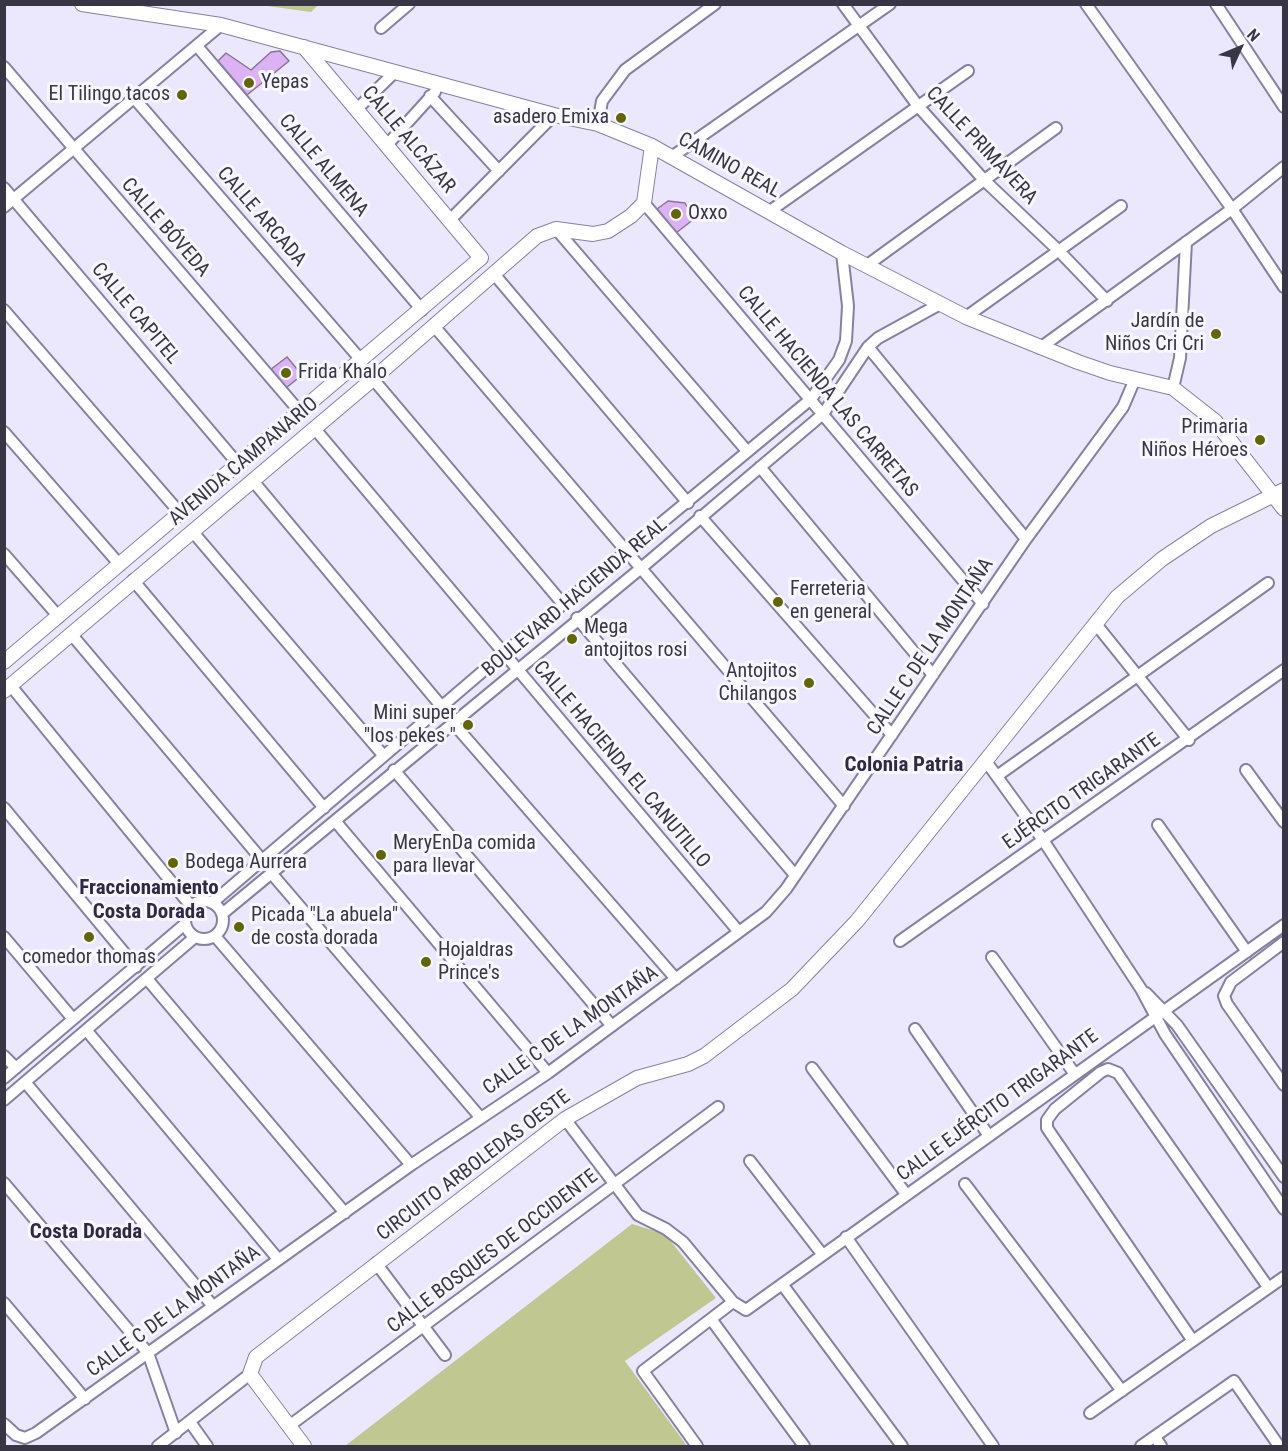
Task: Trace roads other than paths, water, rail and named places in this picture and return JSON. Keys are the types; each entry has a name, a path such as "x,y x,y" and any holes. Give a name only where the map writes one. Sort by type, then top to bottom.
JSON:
{"street":[{"name":"CAMINO REAL","path":"82,4 221,25 554,115 598,124 652,146 842,253 940,304 1041,348 1135,379 1173,388 1215,421 1279,493 1284,509"},
{"path":"381,28 409,4"},
{"path":"598,124 602,101 625,70 716,4"},
{"name":"CALLE PRIMAVERA","path":"843,4 918,106 984,180 1059,251 1107,301"},
{"path":"673,156 890,4"},
{"path":"1086,4 1232,209 1284,287"},
{"path":"1216,4 1284,106"},
{"path":"4,207 221,25"},
{"name":"CALLE ALMENA","path":"197,46 422,310"},
{"name":"CALLE ALCÁZAR","path":"304,47 482,258"},
{"name":"CALLE BÓVEDA","path":"4,67 300,412"},
{"path":"770,211 968,71"},
{"path":"357,109 394,72"},
{"path":"387,145 441,84"},
{"path":"430,96 498,171"},
{"name":"CALLE ARCADA","path":"134,98 361,360"},
{"path":"450,220 554,115"},
{"path":"866,266 1056,128"},
{"path":"556,229 593,234 608,231 620,225 644,203 652,146"},
{"path":"1041,348 1232,209 1284,167"},
{"name":"CALLE CAPITEL","path":"4,188 238,464"},
{"name":"CALLE HACIENDA LAS CARRETAS","path":"644,203 983,604"},
{"path":"966,316 1121,206"},
{"path":"556,229 747,451"},
{"name":"AVENIDA CAMPANARIO","path":"8,688 373,380 537,236 556,229"},
{"path":"1173,388 1180,358 1186,242"},
{"name":"BOULEVARD HACIENDA REAL","path":"212,903 503,654 811,399 839,360 846,341 848,306 842,253"},
{"name":"AVENIDA CAMPANARIO","path":"4,662 482,258"},
{"path":"494,274 688,503"},
{"name":"BOULEVARD HACIENDA REAL","path":"222,914 336,822 394,771 577,618 640,569 823,414 868,347 878,338 940,304"},
{"path":"4,310 180,513"},
{"path":"434,326 844,806"},
{"path":"868,347 1026,539"},
{"name":"CALLE C DE LA MONTAÑA","path":"26,1441 278,1258 480,1117 548,1073 766,912 844,806 1026,539 1122,407 1135,379"},
{"path":"373,380 563,604"},
{"name":"CALLE HACIENDA EL CANUTILLO","path":"315,429 739,932"},
{"path":"4,432 120,565"},
{"path":"760,466 933,675"},
{"path":"253,481 442,707"},
{"name":"CIRCUITO ARBOLEDAS OESTE","path":"250,1374 256,1357 266,1347 565,1119 637,1078 688,1064 704,1056 792,989 856,921 1117,597 1162,559 1237,512 1279,493"},
{"path":"700,516 892,735"},
{"path":"192,531 383,755"},
{"path":"4,554 59,617"},
{"path":"134,580 324,808"},
{"path":"997,776 1268,583"},
{"path":"577,618 795,875"},
{"path":"1095,623 1189,740"},
{"path":"72,635 262,860"},
{"name":"EJÉRCITO TRIGARANTE","path":"900,941 1189,740 1284,670"},
{"path":"8,688 191,906"},
{"path":"453,723 676,979"},
{"path":"986,760 1043,840 1141,989 1154,1017 1284,1209"},
{"path":"1246,770 1284,822"},
{"path":"394,771 612,1026"},
{"path":"4,808 136,967"},
{"path":"336,822 548,1073"},
{"path":"1158,825 1247,952"},
{"path":"272,874 480,1117"},
{"path":"4,1078 185,924 186,914 191,906 205,901 212,903 222,914 223,922 215,936 205,940 195,937 185,924"},
{"name":"CALLE EJÉRCITO TRIGARANTE","path":"733,1302 746,1310 1074,1073 1284,925"},
{"path":"215,936 411,1165"},
{"path":"4,937 73,1019"},
{"path":"4,1100 148,980 195,937"},
{"path":"1284,942 1231,982 1224,996 1227,1004 1284,1085"},
{"path":"992,957 1074,1073"},
{"path":"148,980 345,1213"},
{"path":"1141,989 1164,1010 1284,1177"},
{"path":"915,1029 989,1136"},
{"path":"87,1031 278,1258"},
{"path":"4,1056 16,1068"},
{"path":"812,1068 906,1194"},
{"path":"1193,1341 1047,1128 1047,1120 1055,1108 1101,1072 1108,1069 1118,1073 1268,1287"},
{"path":"25,1082 212,1305"},
{"name":"CALLE BOSQUES DE OCCIDENTE","path":"289,1426 718,1107"},
{"path":"565,1119 638,1215 666,1229 682,1242 733,1302 643,1371 697,1446"},
{"path":"750,1161 822,1254"},
{"path":"4,1183 148,1353 176,1433"},
{"path":"965,1184 1122,1391"},
{"path":"846,1237 993,1446"},
{"path":"376,1263 445,1354"},
{"path":"1090,1413 1284,1277"},
{"path":"782,1284 902,1446"},
{"path":"4,1303 85,1399"},
{"path":"711,1319 804,1446"},
{"path":"158,1446 250,1374 304,1446"},
{"path":"1141,1446 1234,1381 1279,1446"},
{"path":"190,1422 207,1446"},
{"path":"4,1424 26,1441"},
{"path":"1155,1437 1161,1446"}],"place":[{"name":"Yepas","path":"249,83"},
{"name":"El Tilingo tacos","path":"182,95"},
{"name":"asadero Emixa","path":"621,118"},
{"name":"Oxxo","path":"676,214"},
{"name":"Jardín de Niños Cri Cri","path":"1216,334"},
{"name":"Frida Khalo","path":"286,373"},
{"name":"Primaria Niños Héroes","path":"1260,440"},
{"name":"Ferreteria en general","path":"778,602"},
{"name":"Mega antojitos rosi","path":"572,639"},
{"name":"Antojitos Chilangos","path":"809,683"},
{"name":"Mini super \"los pekes \"","path":"468,725"},
{"name":"MeryEnDa comida para llevar","path":"381,855"},
{"name":"Bodega Aurrera","path":"173,863"},
{"name":"Picada \"La abuela\" de costa dorada","path":"239,927"},
{"name":"comedor thomas","path":"89,937"},
{"name":"Hojaldras Prince's","path":"426,962"}],"district":[{"name":"Colonia Patria","path":"904,766"},
{"name":"Fraccionamiento Costa Dorada","path":"149,901"},
{"name":"Costa Dorada","path":"86,1233"}]}
